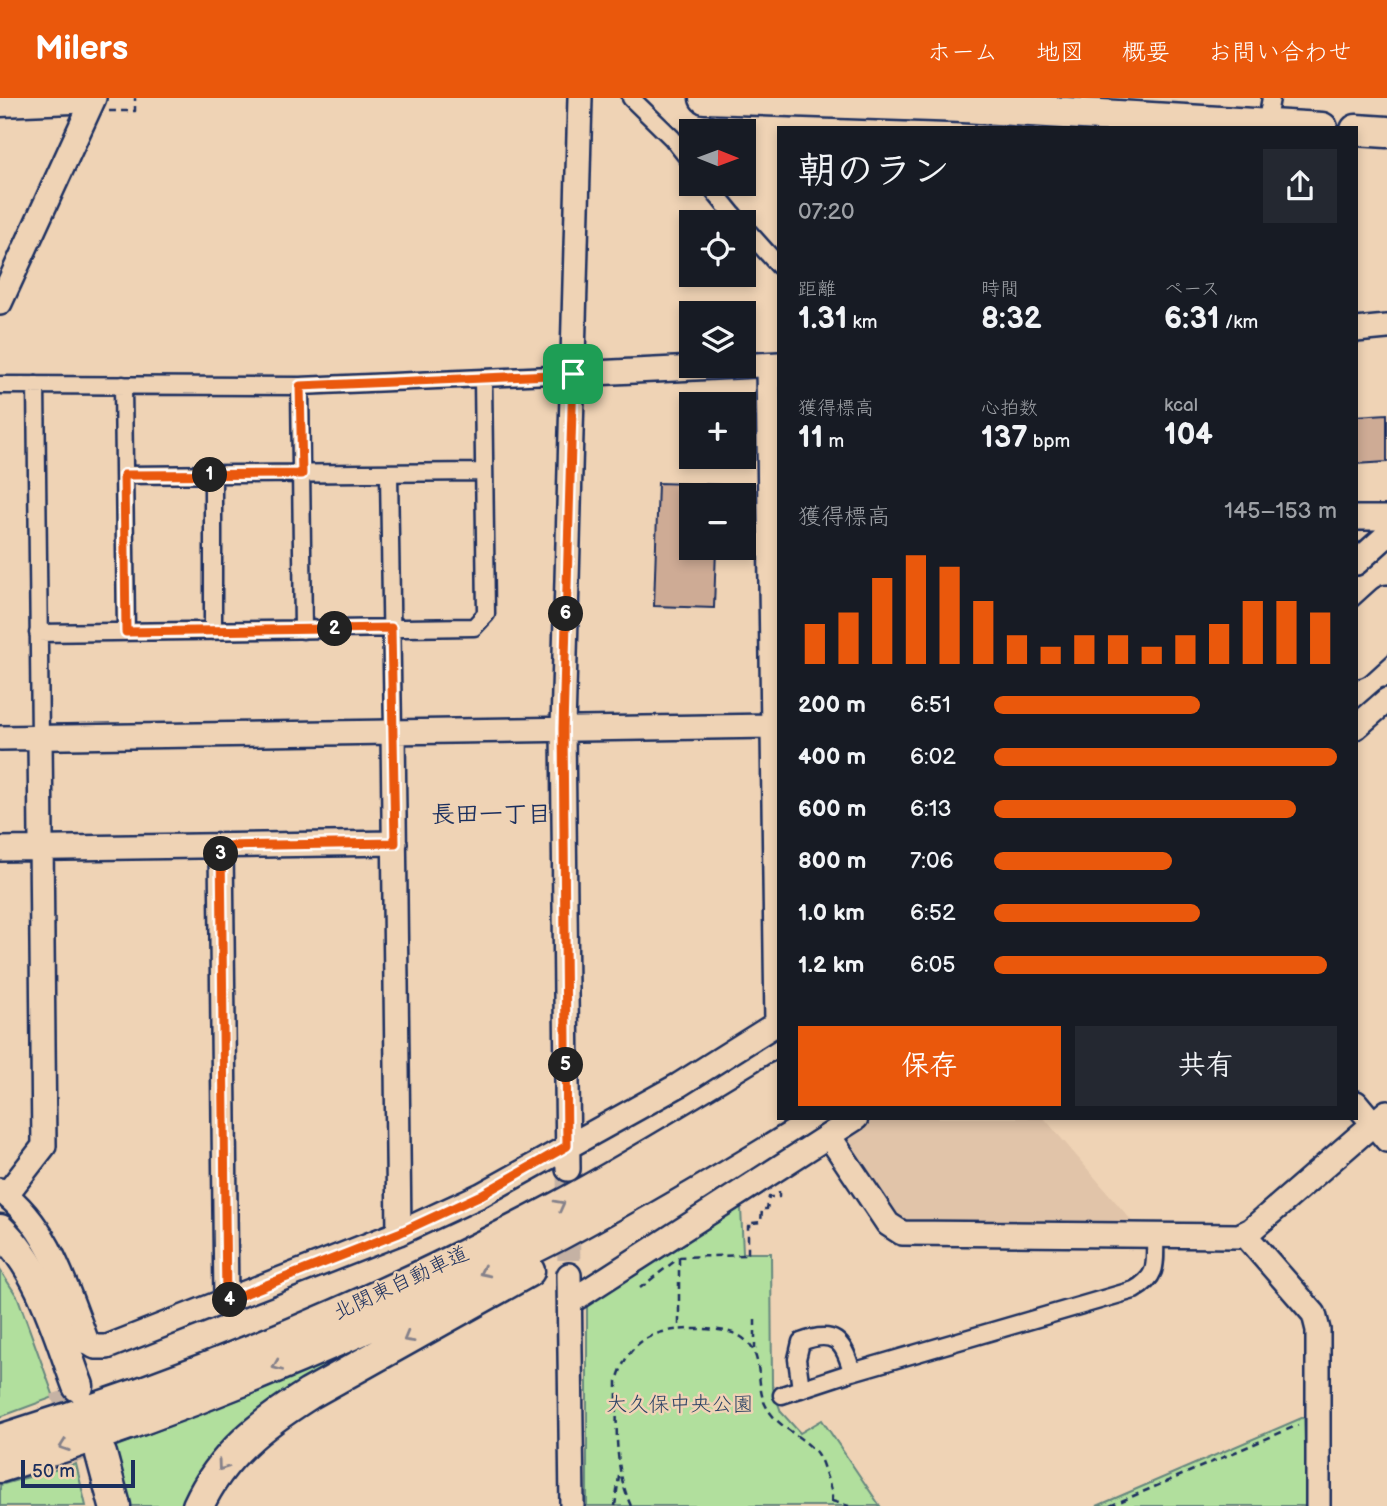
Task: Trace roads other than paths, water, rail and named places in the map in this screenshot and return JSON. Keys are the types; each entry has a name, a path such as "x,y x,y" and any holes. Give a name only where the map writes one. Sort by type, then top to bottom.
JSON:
{"highway":[{"path":"0,101 72,98"},
{"path":"705,98 962,107 1269,111 1316,126"},
{"path":"1358,130 1387,132"},
{"path":"1358,627 1387,601"},
{"path":"1358,660 1387,634"},
{"name":"北関東自動車道","path":"0,1440 167,1383 323,1320 419,1277 559,1206 663,1148 777,1078"},
{"path":"198,1506 230,1455 275,1416 309,1394 569,1249 680,1181 777,1110"},
{"name":"北関東自動車道","path":"0,1467 189,1402 333,1343 423,1302 565,1232 676,1171 777,1110"},
{"path":"0,1230 25,1259 48,1309 72,1388 28,1296 14,1270 0,1252"},
{"path":"0,1424 32,1416 166,1371 244,1338 323,1320"},
{"path":"101,1506 94,1456 115,1506"}],"street":[{"path":"568,1169 563,729 580,98"},
{"path":"631,98 679,147"},
{"path":"0,303 100,104"},
{"path":"718,196 729,210"},
{"path":"756,240 777,264"},
{"path":"1358,330 1387,327"},
{"path":"0,385 300,386 773,365 777,874"},
{"path":"38,633 474,627 486,614 483,378"},
{"path":"36,385 44,1146 3,1192 36,1227 60,1269 87,1342 95,1347 117,1344 399,1233 481,1195 679,1085 777,1024"},
{"path":"123,385 126,632"},
{"path":"300,386 303,629"},
{"path":"124,475 484,472"},
{"path":"389,473 399,1233"},
{"path":"213,475 213,631"},
{"path":"1358,519 1387,518"},
{"path":"1358,560 1387,535"},
{"path":"1358,725 1387,700"},
{"path":"0,738 776,726"},
{"path":"0,849 395,843"},
{"path":"221,846 226,1301"},
{"path":"829,1136 888,1224 902,1233 1155,1237 1245,1235 1383,1125 1358,1105"},
{"path":"570,1302 853,1120"},
{"path":"1245,1235 1314,1314 1318,1330 1318,1506"},
{"path":"782,1395 1134,1290 1147,1283 1154,1273 1155,1237"},
{"path":"569,1275 572,1506"},
{"path":"801,1389 797,1359 801,1342 813,1337 830,1336 841,1343 852,1372"}],"tunnel":[{"path":"568,1169 569,1275"},
{"path":"65,1390 88,1459"}],"district":[{"name":"長田一丁目","path":"491,814"}],"park label":[{"name":"大久保中央公園","path":"680,1404"}]}
